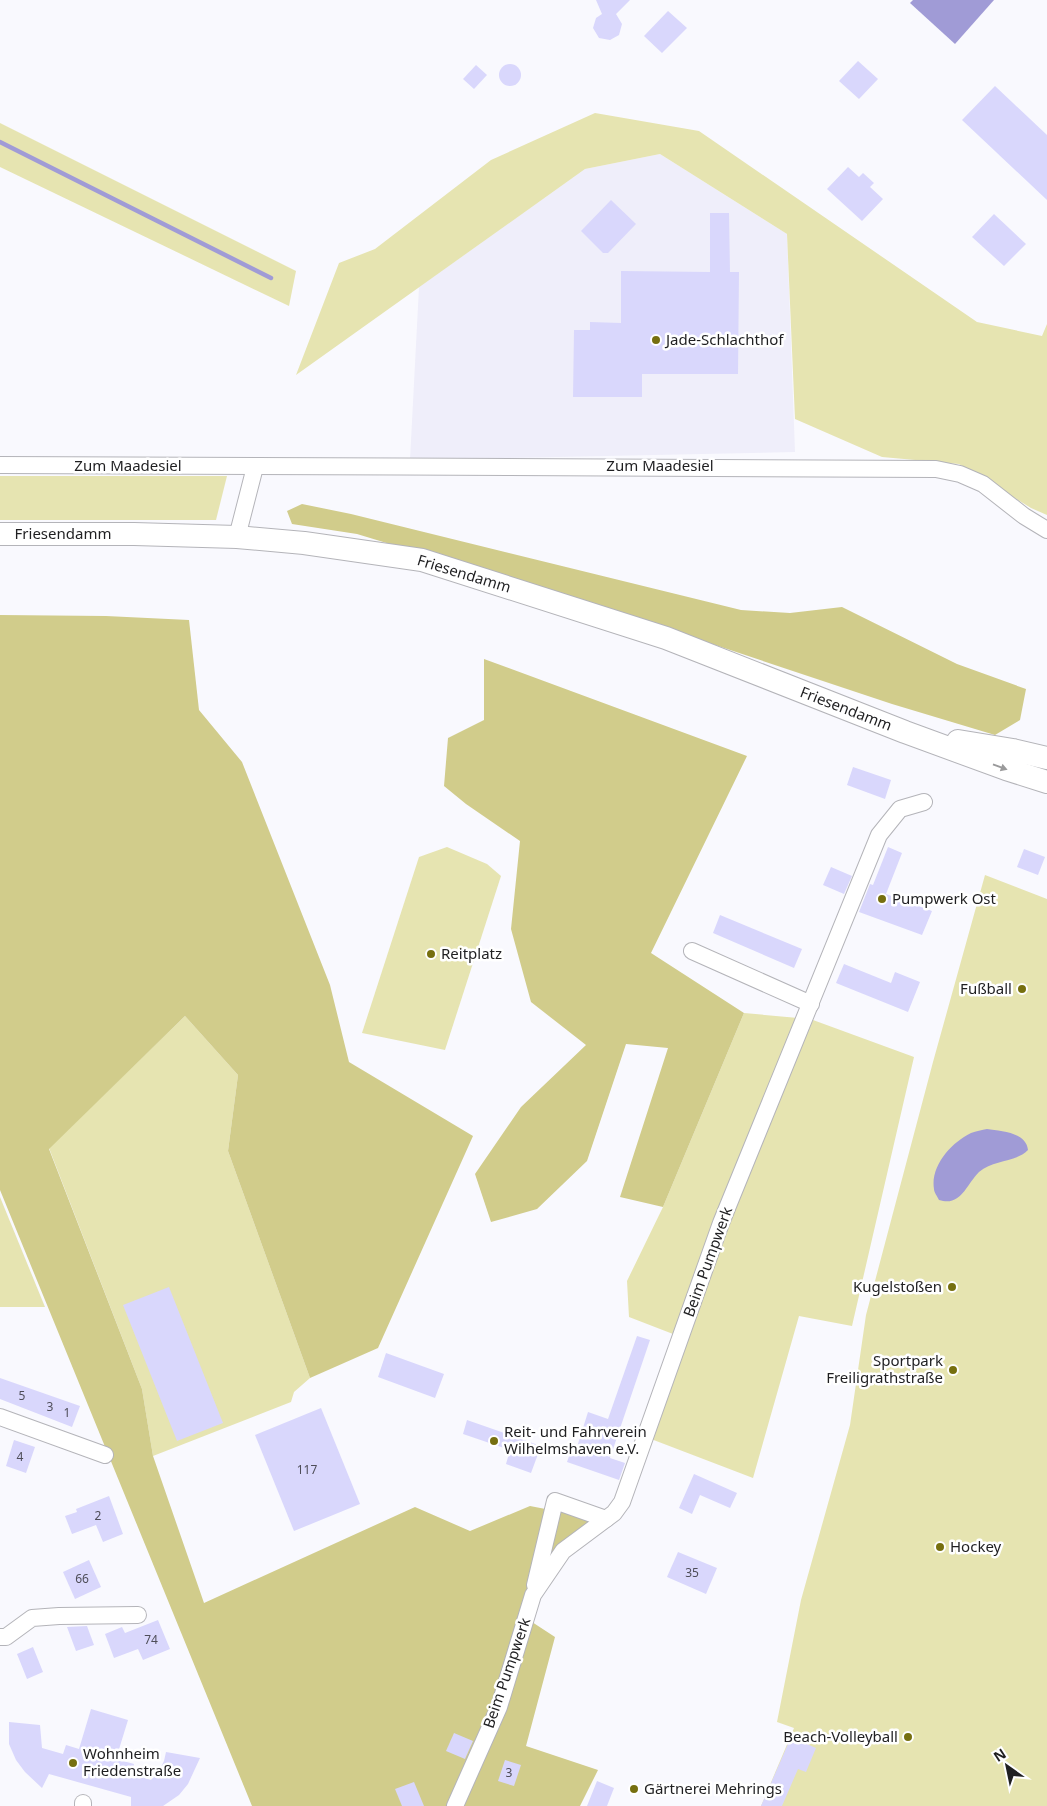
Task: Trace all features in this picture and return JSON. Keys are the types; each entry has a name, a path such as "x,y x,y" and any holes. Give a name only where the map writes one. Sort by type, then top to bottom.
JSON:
{"main road":[{"name":"Friesendamm","path":"0,534 134,534 237,537 304,543 422,560 666,638 905,732 1047,782"},
{"name":"Friesendamm","path":"905,732 1013,750 1047,758"}],"street":[{"name":"Zum Maadesiel","path":"0,465 936,469 960,474 983,484 1024,516 1047,530"},
{"path":"237,537 255,467"},
{"name":"Beim Pumpwerk","path":"533,1595 563,1552 606,1519 622,1502 721,1223 880,835 900,809 924,802"},
{"path":"692,951 812,1004"},
{"path":"0,1417 105,1455"},
{"name":"Beim Pumpwerk","path":"455,1806 499,1707 533,1595 555,1501 606,1519"},
{"path":"0,1637 6,1637 32,1618 138,1615"}],"shaded area":[{"path":"913,0 994,0 955,44 910,3"},
{"path":"595,113 699,131 977,322 1042,336 1047,324 1047,515 1031,508 959,464 882,457 795,419 787,234 660,154 585,169 296,375 339,263 375,249 491,160"},
{"path":"0,123 296,271 289,306 0,167"},
{"path":"660,154 787,234 795,452 410,460 419,287 585,169"},
{"path":"0,476 227,476 216,520 0,520"},
{"path":"302,504 351,514 741,610 790,613 842,607 957,664 1026,689 1020,720 995,735 892,704 646,622 357,534 292,524 287,511"},
{"path":"0,615 106,616 189,620 199,710 242,762 330,985 349,1062 473,1136 378,1348 310,1378 228,1151 238,1075 185,1016 49,1149 142,1389 153,1456 204,1603 415,1507 470,1531 530,1506 597,1519 548,1559 532,1622 555,1637 526,1746 598,1770 580,1806 252,1806 0,1190"},
{"path":"484,659 747,756 651,953 744,1013 663,1207 620,1197 668,1048 626,1044 587,1161 537,1209 491,1222 475,1174 521,1107 586,1045 531,1002 511,929 520,841 466,804 444,786 448,738 484,720"},
{"name":"Reitplatz","path":"447,847 487,864 501,876 445,1050 362,1033 419,857"},
{"name":"Sportpark Freiligrathstraße","path":"985,875 1047,899 1047,1806 761,1806 794,1728 777,1722 801,1600 850,1425 866,1315"},
{"path":"744,1013 798,1018 673,1334 629,1317 627,1281 663,1207"},
{"path":"185,1016 238,1075 228,1151 310,1378 294,1392 291,1402 153,1456 142,1389 49,1148"},
{"path":"813,1020 914,1057 852,1326 799,1316 753,1478 651,1439 726,1225"},
{"path":"987,1129 1018,1136 1023,1139 1028,1150 1017,1157 991,1165 979,1172 958,1198 947,1201 939,1200 934,1190 934,1180 935,1172 944,1156 964,1137 973,1132"},
{"path":"0,1197 45,1307 0,1307"}],"building":[{"path":"596,0 630,0 616,14 622,24 619,35 610,40 599,38 593,28 596,18 602,14"},
{"path":"668,11 687,28 662,53 644,36"},
{"path":"858,61 878,79 859,99 839,81"},
{"path":"510,64 518,67 521,75 518,83 510,86 502,83 499,75 502,67"},
{"path":"476,65 487,75 474,89 463,79"},
{"path":"995,86 1047,135 1047,200 962,120"},
{"path":"848,167 859,177 863,173 874,183 870,187 883,199 862,221 827,189"},
{"path":"611,200 636,224 608,253 603,253 581,231"},
{"name":"Jade-Schlachthof","path":"710,213 729,213 730,272 739,272 738,374 642,374 642,397 573,397 574,330 590,330 590,322 621,323 621,271 710,272"},
{"path":"994,214 1026,244 1004,266 972,237"},
{"path":"853,767 891,780 885,799 847,785"},
{"name":"Pumpwerk Ost","path":"888,847 902,853 886,894 932,911 922,935 859,912 870,884 873,885"},
{"path":"1024,849 1045,857 1038,875 1017,867"},
{"path":"831,867 852,876 844,894 823,885"},
{"path":"720,915 802,949 794,968 713,933"},
{"path":"844,964 891,983 895,972 920,982 908,1012 836,983"},
{"path":"169,1287 223,1423 177,1441 123,1305"},
{"path":"637,1336 650,1340 610,1458 625,1463 619,1480 567,1462 573,1445 577,1447 588,1412 608,1419"},
{"path":"386,1353 444,1374 435,1398 378,1377"},
{"path":"0,1378 80,1406 72,1427 0,1399"},
{"path":"321,1408 360,1504 294,1531 255,1435"},
{"path":"467,1420 541,1446 531,1473 506,1464 510,1450 463,1434"},
{"path":"14,1440 35,1447 26,1473 6,1466"},
{"path":"694,1474 737,1493 730,1508 700,1495 692,1514 679,1508"},
{"path":"109,1496 123,1534 103,1542 96,1525 72,1534 65,1516 77,1512 76,1509"},
{"path":"678,1552 717,1568 706,1594 667,1577"},
{"path":"89,1560 101,1587 75,1599 63,1572"},
{"path":"158,1620 170,1649 143,1660 138,1649 114,1658 105,1634 122,1627 125,1633"},
{"path":"87,1626 94,1645 76,1651 67,1627"},
{"path":"33,1647 43,1672 27,1679 17,1654"},
{"name":"Wohnheim Friedenstraße","path":"91,1709 128,1720 116,1759 134,1764 132,1774 151,1780 160,1769 166,1752 200,1758 188,1784 179,1795 163,1806 131,1806 131,1797 49,1774 42,1788 25,1772 16,1760 9,1744 9,1722 40,1725 42,1748 63,1754 66,1745 79,1749"},
{"path":"454,1733 473,1741 465,1759 446,1751"},
{"path":"791,1737 816,1748 806,1772 798,1769 782,1806 761,1806"},
{"path":"505,1760 521,1765 514,1786 498,1781"},
{"path":"597,1781 614,1788 607,1806 587,1806"},
{"path":"414,1782 424,1806 402,1806 395,1789"}],"waterway":[{"path":"0,142 271,278"}],"place":[{"name":"Jade-Schlachthof","path":"656,340"},
{"name":"Pumpwerk Ost","path":"882,899"},
{"name":"Reitplatz","path":"431,954"},
{"name":"Fußball","path":"1022,989"},
{"name":"Kugelstoßen","path":"952,1287"},
{"name":"Sportpark Freiligrathstraße","path":"953,1370"},
{"name":"Reit- und Fahrverein Wilhelmshaven e.V.","path":"494,1441"},
{"name":"Hockey","path":"940,1547"},
{"name":"Beach-Volleyball","path":"908,1737"},
{"name":"Wohnheim Friedenstraße","path":"73,1763"},
{"name":"Gärtnerei Mehrings","path":"634,1789"}]}
